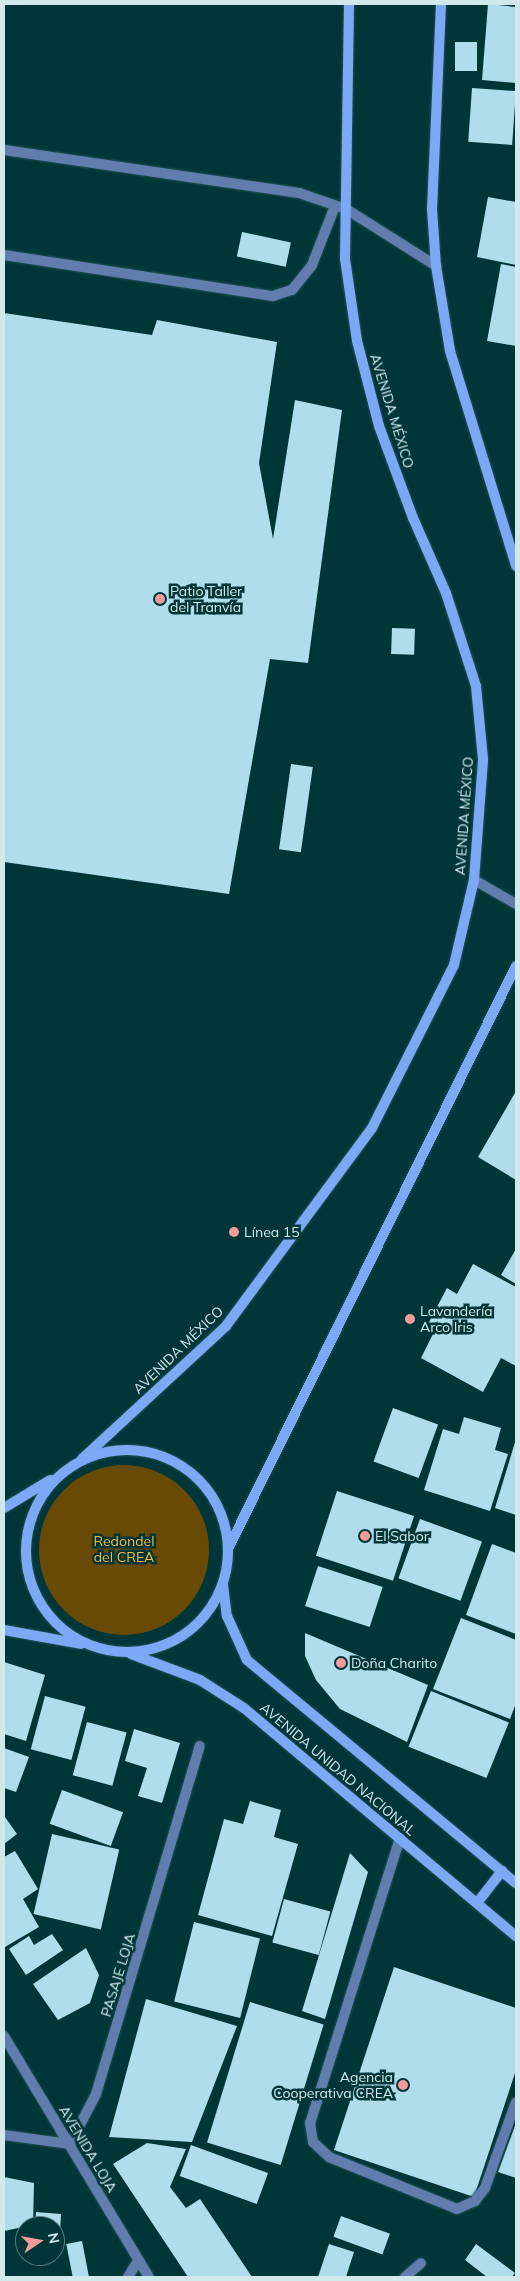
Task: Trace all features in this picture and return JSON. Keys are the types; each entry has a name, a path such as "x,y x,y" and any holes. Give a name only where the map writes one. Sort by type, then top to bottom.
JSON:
{"main road":[{"name":"AVENIDA MÉXICO","path":"82,1459 226,1326 372,1128 454,965 474,880 483,759 476,686 446,594 413,518 364,375 345,259 349,4"},
{"path":"440,4 432,209 436,266 450,351 516,566"},
{"path":"4,1630 125,1652 150,1650 188,1631 212,1607 223,1583 228,1549 516,966"},
{"path":"4,1508 82,1459 115,1449 148,1451 180,1464 205,1486 222,1516 228,1549"},
{"path":"56,1477 38,1501 28,1529 26,1559 32,1587 47,1613 68,1634 94,1647"},
{"name":"AVENIDA UNIDAD NACIONAL","path":"223,1583 226,1616 247,1660 516,1882"},
{"name":"AVENIDA UNIDAD NACIONAL","path":"125,1652 200,1680 244,1708 516,1936"},
{"path":"477,1903 502,1871"}],"street":[{"path":"4,150 299,193 346,209 436,266"},
{"path":"4,255 273,296 292,290 312,265 336,206"},
{"path":"474,880 516,904"},
{"name":"PASAJE LOJA","path":"70,2144 96,2094 200,1746"},
{"path":"400,1838 310,2123 313,2142 329,2157 457,2209 475,2201 485,2188 516,2102"},
{"name":"AVENIDA LOJA","path":"4,2036 149,2277"},
{"path":"4,2135 70,2144"},
{"path":"128,2277 138,2261"},
{"path":"406,2277 421,2263"}],"green space":[{"name":"Redondel del CREA","path":"132,1465 157,1471 178,1484 190,1496 206,1525 209,1550 208,1567 203,1583 190,1604 178,1616 149,1632 116,1635 91,1629 70,1616 58,1604 42,1575 39,1542 45,1517 58,1496 70,1484 99,1468"}],"building":[{"path":"488,4 516,7 516,83 482,80"},
{"path":"455,42 477,42 477,71 455,71"},
{"path":"472,88 516,91 512,145 468,142"},
{"path":"488,197 516,202 516,265 477,257"},
{"path":"242,232 291,242 286,267 237,256"},
{"path":"501,264 516,267 516,346 487,341"},
{"name":"Patio Taller del Tranvía","path":"4,313 152,335 157,320 277,342 259,463 273,539 295,400 342,410 308,663 270,659 229,894 4,862"},
{"path":"392,628 415,629 414,655 391,654"},
{"path":"291,764 313,767 301,852 279,849"},
{"path":"516,1091 516,1180 478,1157"},
{"path":"516,1249 516,1284 501,1275"},
{"path":"473,1264 516,1287 516,1366 501,1358 483,1392 421,1358 436,1328 428,1324 447,1288 457,1294"},
{"path":"393,1408 438,1424 419,1478 374,1462"},
{"path":"464,1417 501,1428 495,1450 508,1454 490,1511 424,1490 443,1429 459,1434"},
{"path":"516,1439 516,1515 495,1508"},
{"name":"El Sabor","path":"337,1491 414,1516 393,1581 316,1556"},
{"path":"420,1519 482,1542 460,1601 398,1578"},
{"path":"492,1544 516,1553 516,1634 466,1615"},
{"path":"318,1566 383,1587 370,1627 305,1606"},
{"path":"461,1618 516,1640 516,1703 510,1719 433,1689"},
{"path":"305,1633 428,1685 407,1742 340,1709 316,1680 305,1656"},
{"path":"4,1662 45,1675 26,1741 4,1734"},
{"path":"431,1691 509,1722 486,1778 409,1747"},
{"path":"45,1696 86,1707 71,1760 31,1749"},
{"path":"87,1722 127,1733 112,1786 73,1775"},
{"path":"134,1729 180,1743 162,1803 138,1796 147,1768 125,1761"},
{"path":"4,1748 29,1757 16,1792 4,1788"},
{"path":"62,1790 123,1812 111,1846 50,1824"},
{"path":"250,1801 281,1810 274,1837 298,1844 272,1936 198,1915 224,1819 243,1824"},
{"path":"4,1818 17,1834 4,1844"},
{"path":"52,1834 119,1850 101,1929 34,1914"},
{"path":"15,1851 38,1889 23,1899 39,1927 5,1947 4,1857"},
{"path":"350,1853 368,1872 325,2019 302,2011"},
{"path":"284,1899 330,1911 319,1955 272,1942"},
{"path":"194,1922 260,1938 240,2018 174,2002"},
{"path":"52,1934 63,1950 26,1975 9,1949 29,1936 34,1945"},
{"path":"86,1948 99,1975 90,2003 58,2020 33,1984"},
{"path":"394,1967 516,2008 516,2070 474,2197 334,2150"},
{"path":"146,1999 237,2026 192,2142 109,2137"},
{"path":"250,2002 324,2025 281,2165 207,2143"},
{"path":"516,2123 516,2178 498,2172"},
{"path":"147,2143 186,2149 170,2187 186,2208 200,2199 252,2277 188,2277 113,2164"},
{"path":"191,2145 268,2173 257,2204 180,2176"},
{"path":"4,2177 34,2183 33,2216 15,2216 15,2229 4,2231"},
{"path":"36,2212 61,2214 61,2216 36,2216"},
{"path":"341,2216 390,2234 382,2254 333,2237"},
{"path":"82,2241 89,2277 73,2277 66,2244"},
{"path":"329,2244 354,2252 346,2277 318,2277"},
{"path":"476,2244 515,2273 512,2277 487,2277 465,2260"}],"place":[{"name":"Patio Taller del Tranvía","path":"160,599"},
{"name":"Línea 15","path":"234,1232"},
{"name":"Lavandería Arco Iris","path":"410,1319"},
{"name":"El Sabor","path":"365,1536"},
{"name":"Doña Charito","path":"341,1663"},
{"name":"Agencia Cooperativa CREA","path":"403,2085"}]}
